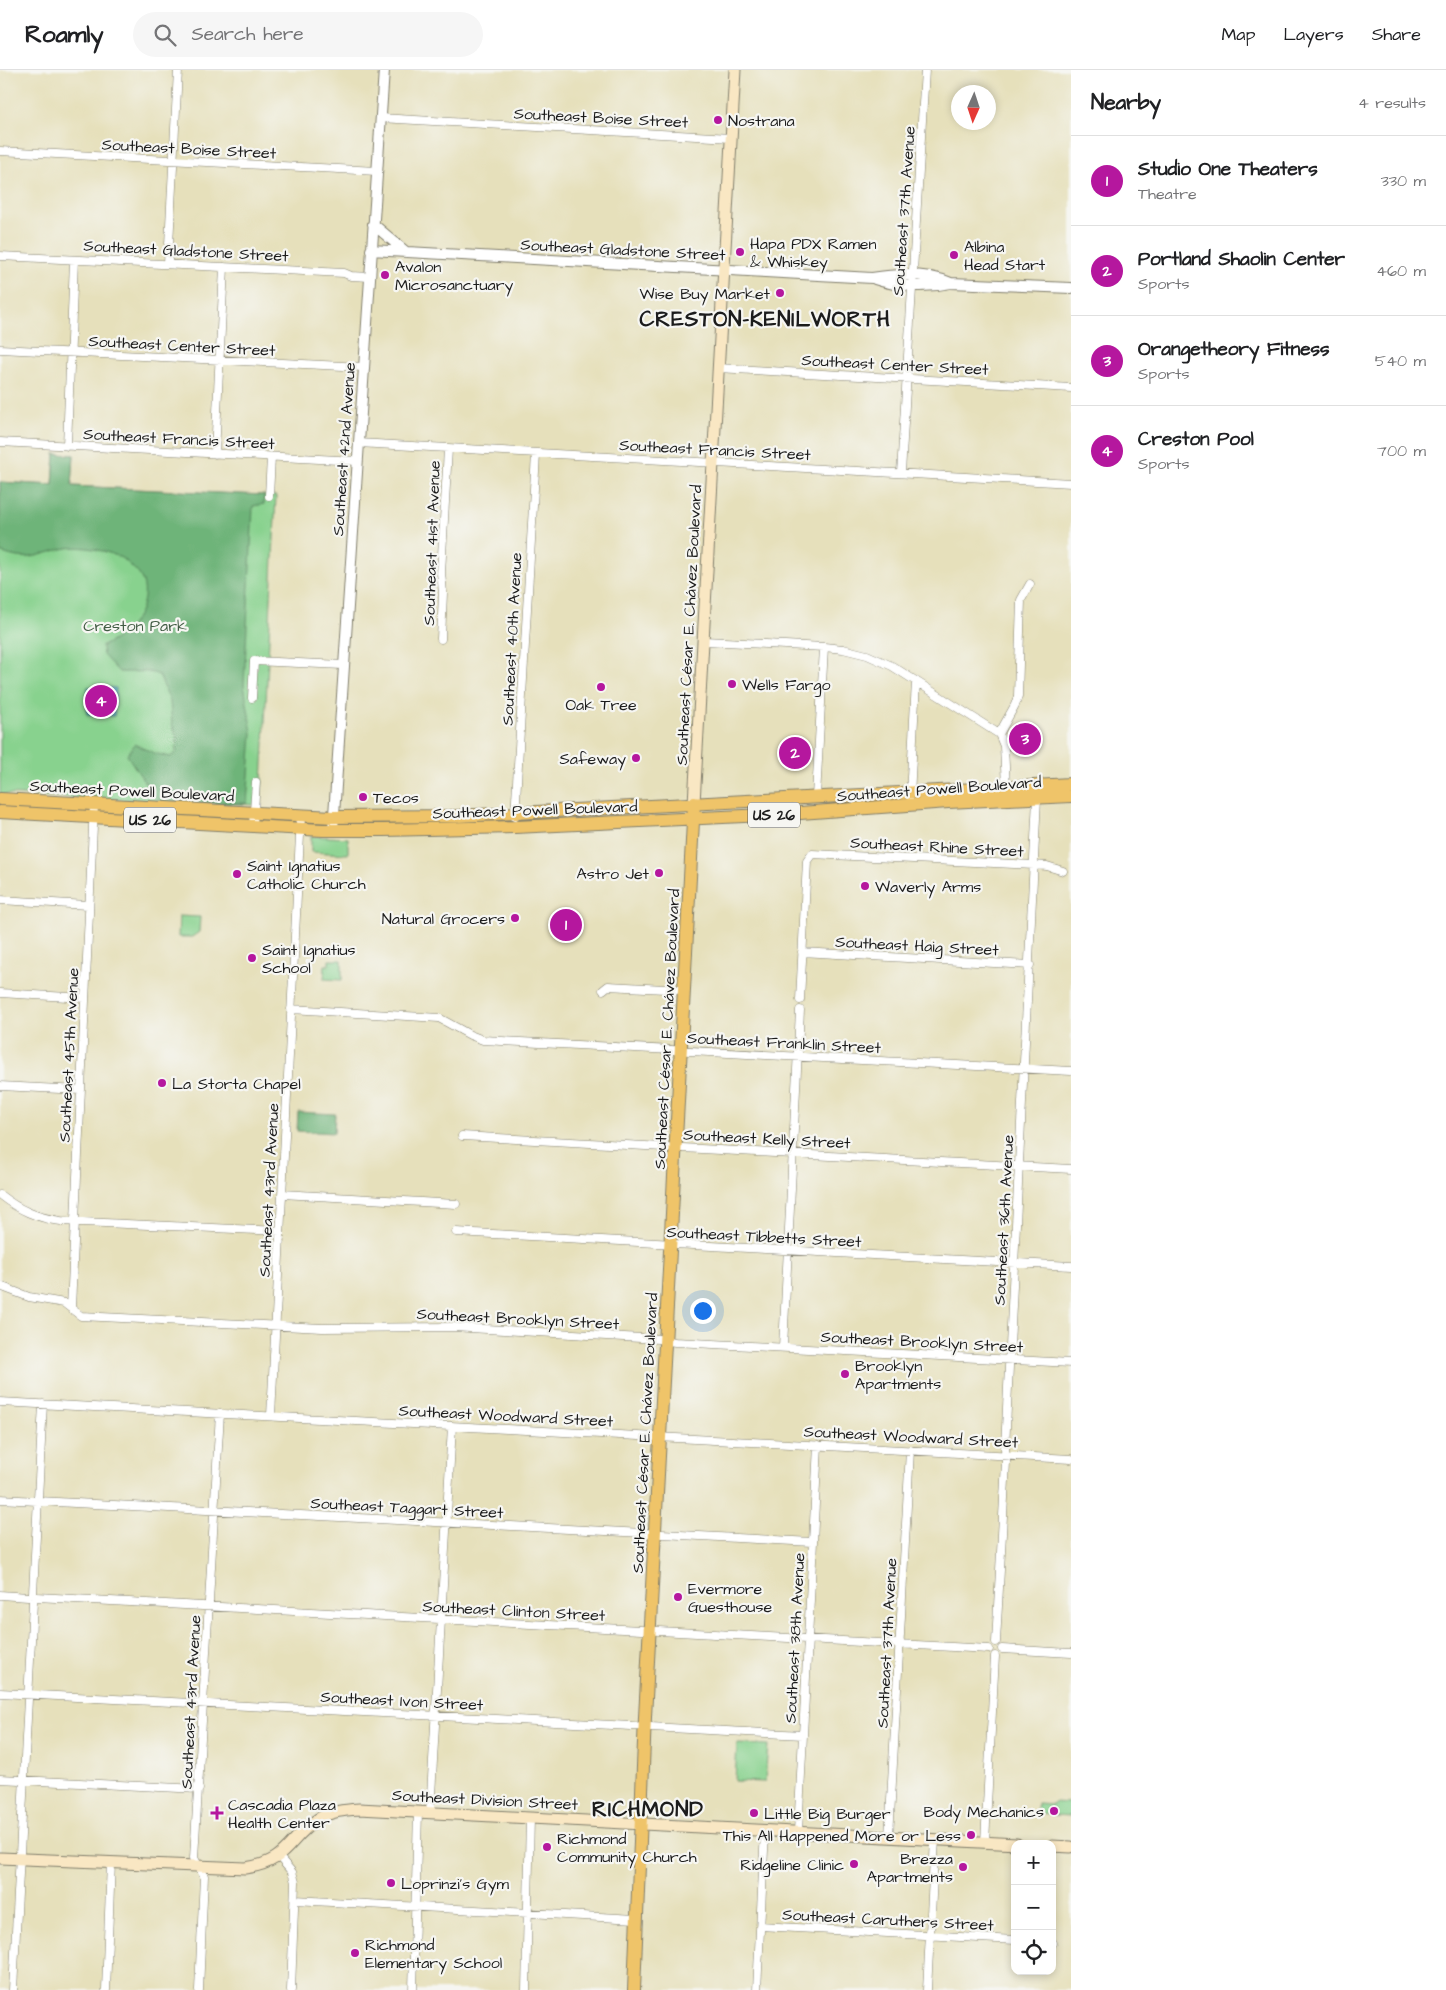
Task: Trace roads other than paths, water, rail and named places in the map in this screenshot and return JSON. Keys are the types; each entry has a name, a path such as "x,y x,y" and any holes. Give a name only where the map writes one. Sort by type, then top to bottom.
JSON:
{"main road":[{"name":"Southeast César E. Chávez Boulevard","path":"634,1990 660,1437 735,70"},
{"path":"1037,798 1056,784"},
{"name":"Southeast Powell Boulevard","path":"333,823 910,791 1071,784"},
{"path":"996,800 1006,786"},
{"name":"Southeast Powell Boulevard","path":"0,799 94,810 301,822 515,827 817,813 910,804 1071,796"},
{"name":"Southeast Powell Boulevard","path":"0,812 94,810"},
{"name":"Southeast Division Street","path":"0,1858 245,1868 262,1865 279,1857 310,1826 328,1814 359,1809 1011,1844"},
{"path":"1056,1846 1071,1847"}],"street":[{"path":"168,264 178,70"},
{"name":"Southeast 42nd Avenue","path":"333,823 384,70"},
{"name":"Southeast 37th Avenue","path":"901,473 925,70"},
{"name":"Southeast Boise Street","path":"380,118 731,138"},
{"name":"Southeast Boise Street","path":"0,151 377,171"},
{"path":"373,224 406,252"},
{"name":"Southeast Gladstone Street","path":"371,250 872,278 884,282 912,280 939,285 951,282 1071,288"},
{"name":"Southeast Gladstone Street","path":"0,256 344,273 351,276 370,277"},
{"path":"67,446 74,260"},
{"path":"215,454 224,267"},
{"name":"Southeast Center Street","path":"0,349 363,367"},
{"name":"Southeast Center Street","path":"718,368 1071,388"},
{"name":"Southeast Francis Street","path":"0,442 357,461"},
{"name":"Southeast Francis Street","path":"358,443 1071,483"},
{"name":"Southeast 41st Avenue","path":"441,638 443,593 441,573 448,449"},
{"name":"Southeast 40th Avenue","path":"515,827 536,454"},
{"path":"269,496 271,457"},
{"path":"999,734 1018,696 1021,600 1030,584"},
{"path":"704,641 843,649 867,655 892,666 999,734 1004,746 1006,786"},
{"path":"816,797 824,647"},
{"path":"252,698 254,661 343,666"},
{"path":"910,804 916,681"},
{"path":"253,819 256,782"},
{"name":"Southeast 36th Avenue","path":"996,1642 1037,798"},
{"name":"Southeast 45th Avenue","path":"71,1308 88,905 94,810"},
{"name":"Southeast 43rd Avenue","path":"272,1416 301,822"},
{"name":"Southeast Rhine Street","path":"802,952 807,861 810,856 815,854 1034,865 1047,866 1063,871"},
{"path":"0,900 88,905"},
{"path":"800,1000 802,952"},
{"name":"Southeast Haig Street","path":"802,952 1030,965"},
{"path":"602,990 608,986 684,990"},
{"path":"0,992 85,998"},
{"name":"Southeast Franklin Street","path":"291,1009 439,1018 483,1040 1071,1071"},
{"path":"783,1348 800,1010"},
{"path":"0,1086 80,1090"},
{"name":"Southeast Kelly Street","path":"462,1136 1071,1169"},
{"path":"282,1194 456,1204"},
{"path":"0,1196 23,1211 38,1217 74,1222 280,1231"},
{"name":"Southeast Tibbetts Street","path":"456,1232 1071,1266"},
{"name":"Southeast Brooklyn Street","path":"0,1286 29,1297 64,1303 81,1316 322,1328 453,1327 783,1348 1071,1363"},
{"name":"Southeast Woodward Street","path":"0,1402 1071,1459"},
{"path":"13,1990 18,1858 29,1695 43,1404"},
{"name":"Southeast 43rd Avenue","path":"199,1990 204,1876 194,1858 220,1413"},
{"path":"430,1812 452,1426"},
{"name":"Southeast 38th Avenue","path":"798,1832 818,1445"},
{"name":"Southeast 37th Avenue","path":"889,1837 910,1450"},
{"name":"Southeast Taggart Street","path":"0,1499 812,1542"},
{"name":"Southeast Clinton Street","path":"0,1595 989,1649"},
{"path":"995,1656 990,1653 989,1649 992,1644 996,1642 1000,1644 1002,1649"},
{"path":"1002,1649 1071,1653"},
{"path":"995,1656 1000,1654 1002,1649"},
{"path":"985,1842 995,1656"},
{"name":"Southeast Ivon Street","path":"0,1693 803,1735"},
{"path":"0,1778 199,1789"},
{"path":"413,1990 418,1812"},
{"path":"526,1990 530,1818"},
{"path":"757,1990 765,1830"},
{"path":"927,1990 935,1839"},
{"path":"279,1857 294,1876 295,1900 291,1990"},
{"path":"106,1990 111,1862"},
{"path":"295,1900 636,1919"},
{"name":"Southeast Caruthers Street","path":"760,1926 1011,1940"}],"water":[{"path":"88,687 116,688 114,716 87,714"}],"place":[{"name":"Nostrana","path":"718,120"},
{"name":"Hapa PDX Ramen & Whiskey","path":"740,252"},
{"name":"Albina Head Start","path":"954,255"},
{"name":"Avalon Microsanctuary","path":"385,275"},
{"name":"Wise Buy Market","path":"780,293"},
{"name":"Wells Fargo","path":"732,684"},
{"name":"Oak Tree","path":"601,687"},
{"name":"Creston Pool","path":"101,701"},
{"name":"Orangetheory Fitness","path":"1025,739"},
{"name":"Portland Shaolin Center","path":"795,753"},
{"name":"Safeway","path":"636,758"},
{"name":"Tecos","path":"363,797"},
{"name":"Astro Jet","path":"659,873"},
{"name":"Saint Ignatius Catholic Church","path":"237,874"},
{"name":"Waverly Arms","path":"865,886"},
{"name":"Natural Grocers","path":"515,918"},
{"name":"Studio One Theaters","path":"566,925"},
{"name":"Saint Ignatius School","path":"252,958"},
{"name":"La Storta Chapel","path":"162,1083"},
{"name":"Brooklyn Apartments","path":"845,1374"},
{"name":"Evermore Guesthouse","path":"678,1597"},
{"name":"Body Mechanics","path":"1054,1811"},
{"name":"Cascadia Plaza Health Center","path":"217,1813"},
{"name":"Little Big Burger","path":"754,1813"},
{"name":"This All Happened More or Less","path":"971,1835"},
{"name":"Richmond Community Church","path":"547,1847"},
{"name":"Ridgeline Clinic","path":"854,1864"},
{"name":"Brezza Apartments","path":"963,1867"},
{"name":"Loprinzi's Gym","path":"391,1883"},
{"name":"Richmond Elementary School","path":"355,1953"}],"district":[{"name":"CRESTON-KENILWORTH","path":"765,319"},
{"name":"RICHMOND","path":"648,1809"}],"park label":[{"name":"Creston Park","path":"135,625"}]}
